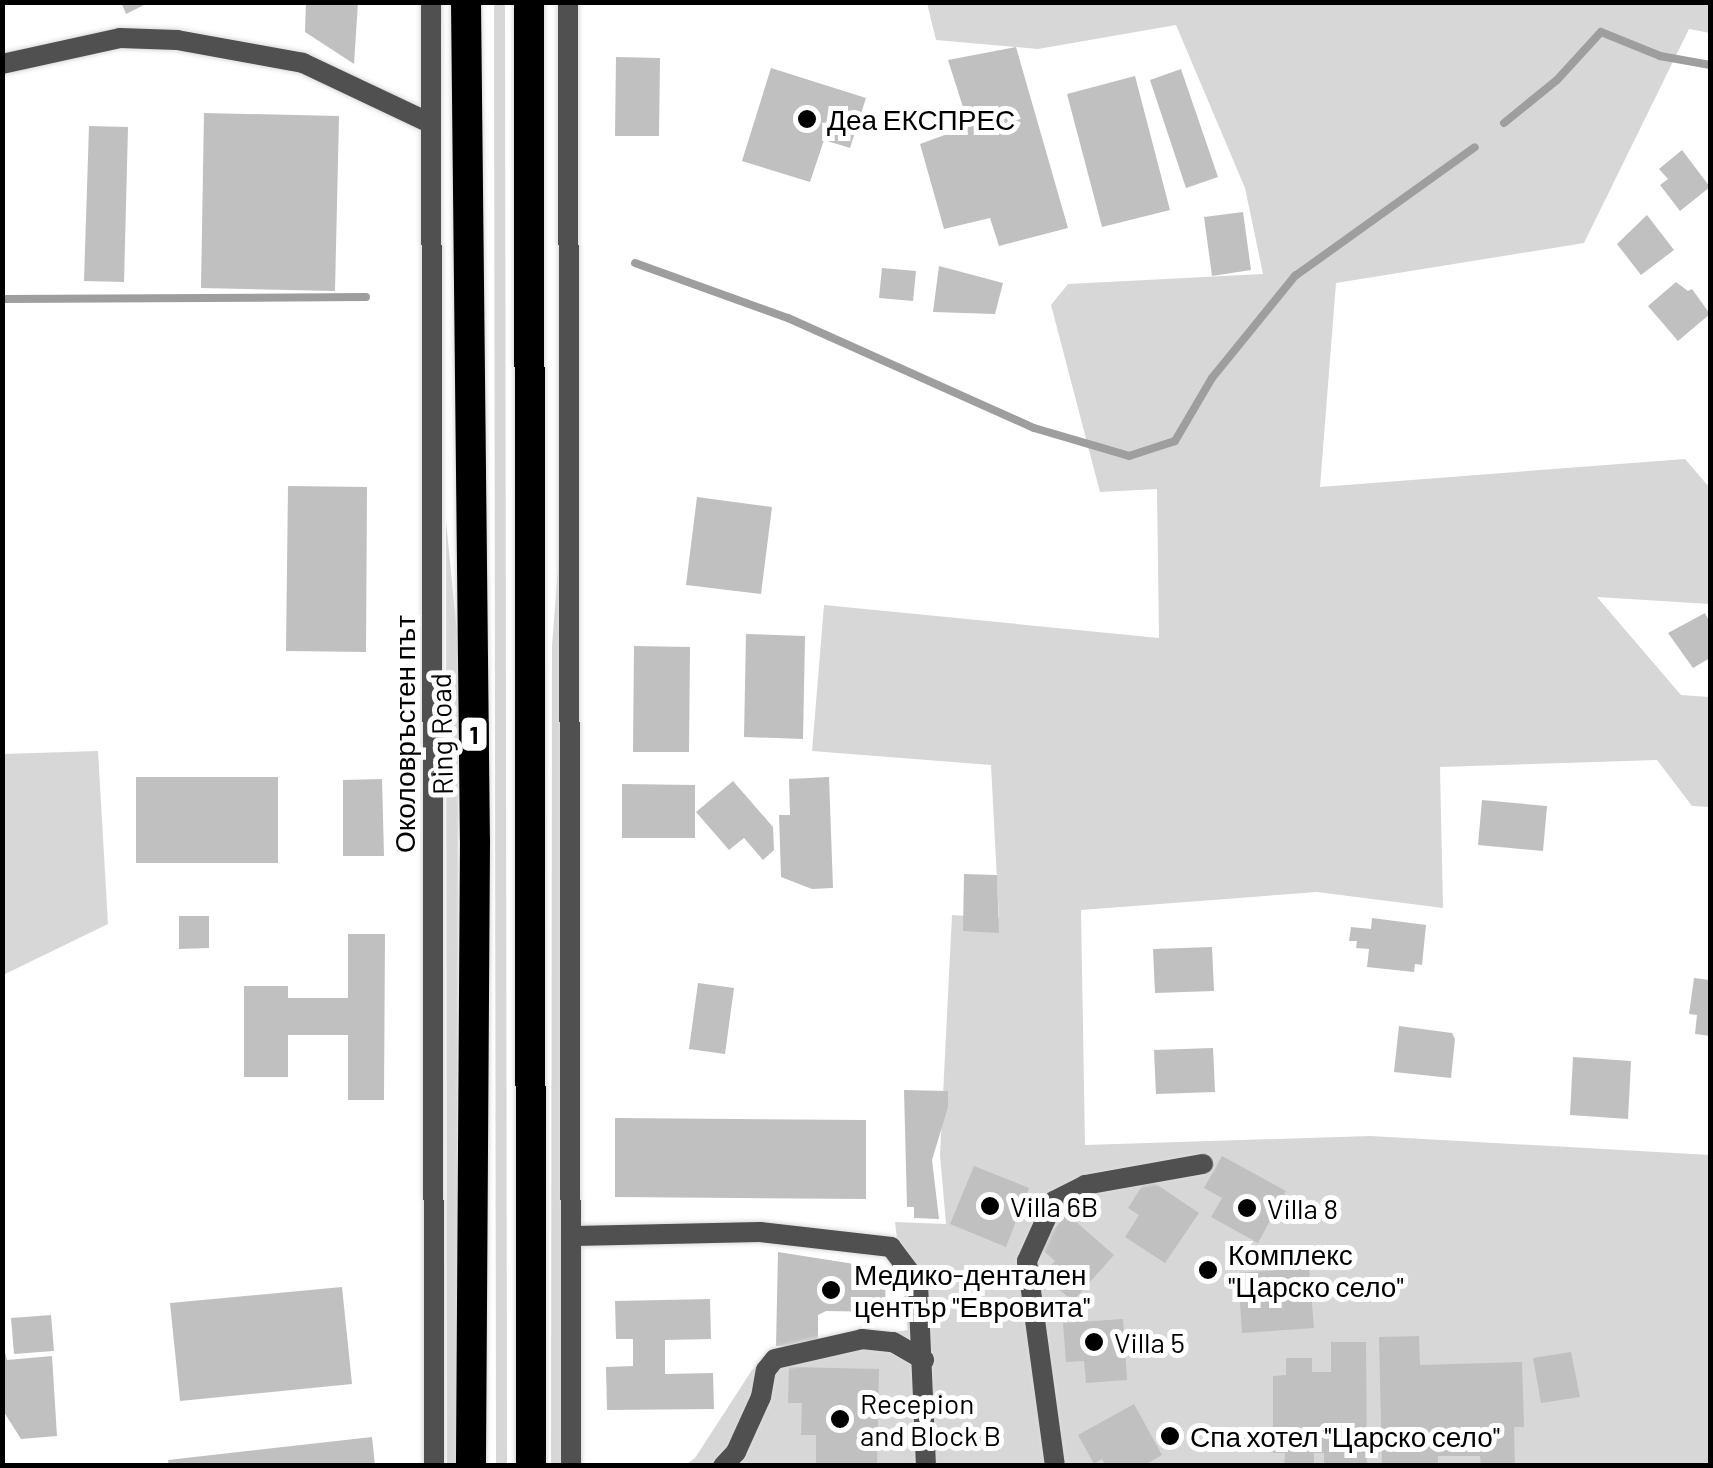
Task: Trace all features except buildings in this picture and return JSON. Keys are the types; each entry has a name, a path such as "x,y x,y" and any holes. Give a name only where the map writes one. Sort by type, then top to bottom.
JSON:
{"highway":[{"name":"Ring Road","path":"466,2 475,822 471,1466"},
{"name":"1","path":"529,2 531,1466"}],"street":[{"name":"Околовръстен път","path":"431,2 435,347 431,748 434,1466"},
{"path":"568,2 574,1236 571,1466"},
{"path":"2,64 120,38 176,40 302,63 430,124"},
{"path":"1055,1466 1027,1261 1054,1201 1085,1185 1203,1164"},
{"path":"574,1236 760,1232 890,1247 918,1283 926,1466"},
{"path":"723,1466 736,1452 775,1359 862,1339 893,1342 924,1360"}],"shaded area":[{"path":"494,3 505,3 507,1466 496,1465"},
{"path":"927,3 1710,3 1710,33 1689,29 1584,243 1336,283 1320,487 1685,459 1710,488 1710,604 1597,597 1681,695 1710,697 1710,807 1692,806 1657,760 1440,767 1443,908 1317,892 1081,910 1085,1145 1370,1136 1710,1155 1710,1465 684,1466 695,1458 752,1370 776,1353 908,1330 895,1222 946,1224 940,1155 952,915 999,918 991,765 812,751 824,605 1159,638 1157,489 1100,492 1051,305 1068,284 1263,274 1245,188 1176,25 1038,49 936,40"},
{"path":"562,518 563,1465 551,1466 552,646"},
{"path":"446,521 458,643 457,1466 447,1465"},
{"path":"98,751 108,924 3,975 3,754"}],"waterway":[{"path":"1504,123 1557,80 1601,32 1660,56 1710,65"},
{"path":"635,263 788,318 1034,428 1129,456 1175,441 1212,378 1295,276 1475,147"},
{"path":"2,299 366,297"}],"place":[{"name":"Деа ЕКСПРЕС","path":"807,119"},
{"name":"Villa 6B","path":"990,1206"},
{"name":"Villa 8","path":"1247,1208"},
{"name":"Комплекс \"Царско село\"","path":"1208,1270"},
{"name":"Медико-дентален център \"Евровита\"","path":"831,1290"},
{"name":"Villa 5","path":"1094,1342"},
{"name":"Recepion and Block B","path":"840,1419"},
{"name":"Спа хотел \"Царско село\"","path":"1170,1436"}]}
